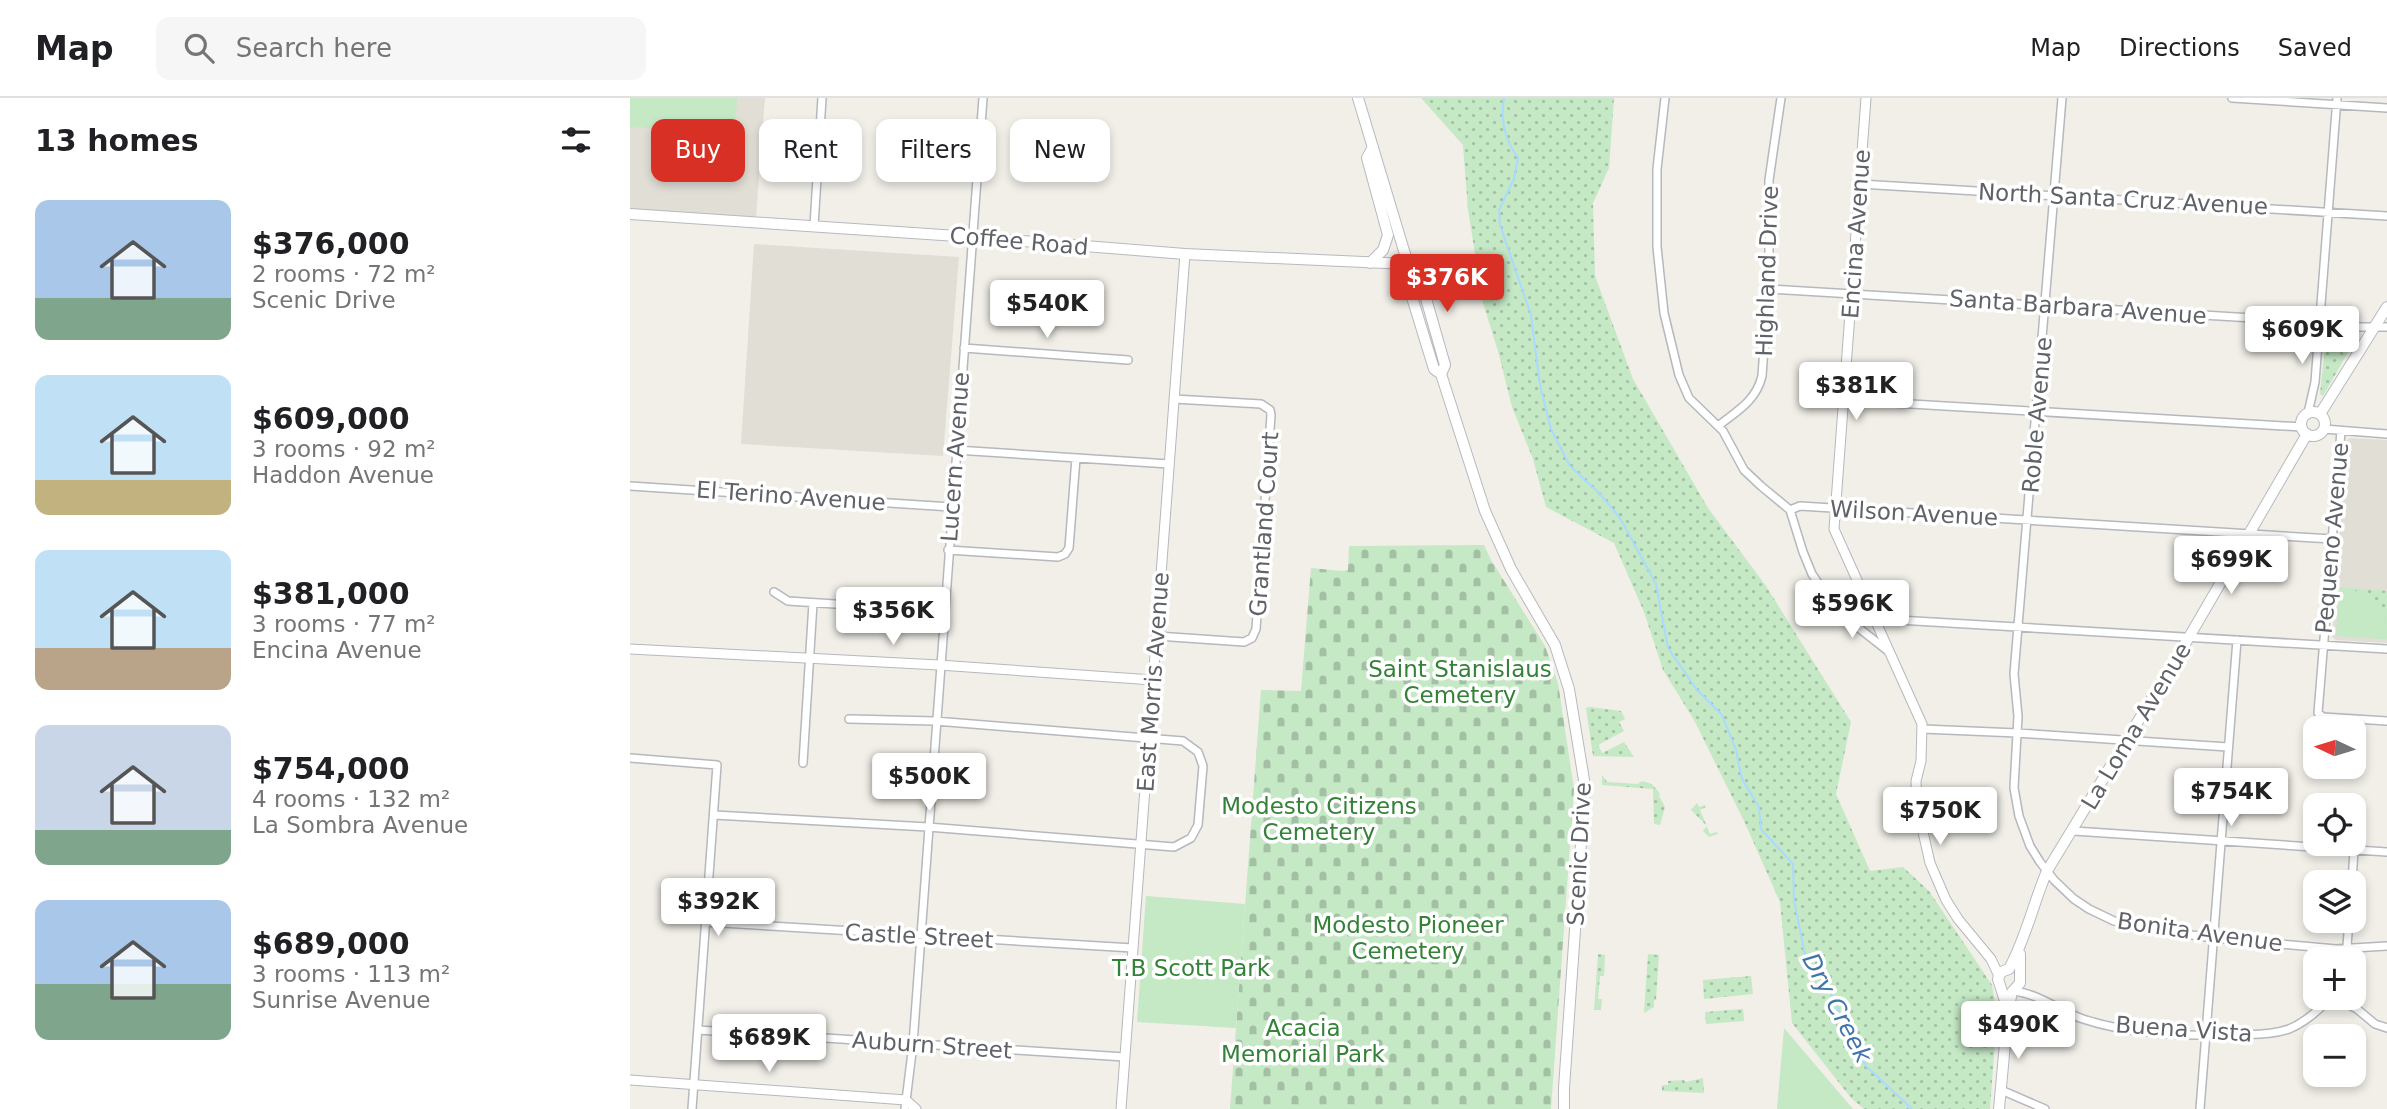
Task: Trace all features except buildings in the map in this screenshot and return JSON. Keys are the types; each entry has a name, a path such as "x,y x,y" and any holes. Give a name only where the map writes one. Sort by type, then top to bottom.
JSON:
{"main road":[{"name":"Scenic Drive","path":"1358,98 1408,264 1419,274 1446,365 1441,374 1485,511 1511,569 1552,639 1569,689 1585,786 1564,1109"},
{"path":"1370,264 1383,250 1388,235 1367,158 1373,146"},
{"name":"Coffee Road","path":"630,214 1185,254 1408,264"},
{"path":"2320,414 2387,307"},
{"path":"2308,413 2320,414 2325,422 2325,429 2319,435 2304,431 2303,417 2308,413"},
{"name":"La Loma Avenue","path":"2000,1109 2008,1011 2020,950 2036,897 2048,871 2250,533 2304,431"},
{"name":"La Loma Avenue","path":"2005,971 2020,950"},
{"path":"2015,970 2014,986 1998,983 2005,971 2015,970"}],"street":[{"path":"814,226 822,98"},
{"name":"Lucern Avenue","path":"905,1105 913,1044 983,98"},
{"path":"1665,98 1657,162 1657,254 1662,305 1682,385 1689,398 1718,426 1744,470 1790,510 1812,574 1825,593 1845,613 1846,618 1888,652"},
{"name":"Highland Drive","path":"1718,426 1750,401 1761,383 1769,289 1770,173 1781,98"},
{"name":"Encina Avenue","path":"1866,98 1835,509 1836,533 1923,729"},
{"name":"Roble Avenue","path":"2017,733 2014,674 2062,98"},
{"path":"2232,98 2337,101 2387,108"},
{"path":"2308,413 2315,388 2337,101"},
{"name":"North Santa Cruz Avenue","path":"1860,184 2387,216"},
{"name":"East Morris Avenue","path":"1122,1109 1185,254"},
{"name":"Santa Barbara Avenue","path":"1769,289 2387,327"},
{"path":"964,348 1128,360"},
{"name":"Grantland Court","path":"1157,636 1244,642 1252,638 1256,629 1270,410 1261,404 1174,399"},
{"path":"1843,400 2304,431"},
{"path":"2325,429 2387,434"},
{"name":"Pequeno Avenue","path":"2341,431 2317,711 2319,716 2387,721"},
{"path":"956,450 1170,464"},
{"path":"948,550 1058,557 1065,554 1069,548 1076,458"},
{"name":"El Terino Avenue","path":"630,486 951,507"},
{"name":"Wilson Avenue","path":"1790,510 1799,506 2332,539"},
{"path":"774,592 788,601 944,611"},
{"path":"803,763 813,603"},
{"path":"1845,613 1873,618 2387,649"},
{"path":"2200,1109 2236,640"},
{"path":"630,649 939,665 1153,680"},
{"path":"714,815 928,827 1174,847 1191,838 1198,825 1203,766 1198,752 1189,743 1175,739 936,721 849,719"},
{"path":"2005,971 1969,934 1946,900 1930,863 1917,804 1916,781 1921,761 1923,729 2228,747"},
{"name":"Bonita Avenue","path":"2017,733 2014,788 2017,809 2030,846 2048,871 2074,899 2114,921 2139,928 2314,947"},
{"path":"630,758 717,765 692,1109"},
{"path":"2074,831 2303,847"},
{"path":"2366,851 2387,852"},
{"name":"Castle Street","path":"705,922 1133,948"},
{"name":"Bonita Avenue","path":"2366,947 2387,946"},
{"name":"Buena Vista","path":"2014,986 2082,1018 2137,1031 2206,1036 2263,1035 2288,1029 2319,1010"},
{"path":"2358,1010 2375,1024 2387,1028"},
{"name":"Auburn Street","path":"698,1030 1125,1057"},
{"path":"630,1080 693,1083 905,1105 916,1109"},
{"path":"2001,1090 2045,1109"}],"shaded area":[{"path":"630,98 765,98 763,119 759,119 756,218 630,211"},
{"path":"754,244 959,257 943,456 741,444"},
{"path":"2350,438 2387,440 2387,643 2336,640 2332,637 2346,441"}],"green space":[{"path":"630,98 737,98 736,119 651,119 651,128 630,127"},
{"path":"1421,98 1614,98 1609,168 1593,203 1595,276 1633,379 1708,508 1766,586 1851,722 1836,794 1870,871 1903,867 1929,891 1992,985 1997,1014 1990,1109 1864,1109 1851,1098 1792,1023 1780,902 1694,720 1663,670 1644,612 1614,543 1546,507 1533,459 1512,407 1483,303 1468,210 1463,145"},
{"path":"2330,333 2352,335 2355,340 2323,396 2320,394 2326,336"},
{"path":"1484,545 1545,646 1558,683 1574,789 1551,1109 1230,1109 1261,690 1301,691 1311,568 1348,570 1349,546"},
{"path":"2339,587 2387,591 2387,639 2366,638 2337,605"},
{"path":"2339,587 2361,593 2376,602 2384,617 2387,639 2336,636"},
{"path":"1586,708 1621,711 1625,719 1619,722 1624,731 1598,745 1602,753 1624,742 1634,757 1593,756"},
{"path":"1602,775 1607,782 1638,784 1642,781 1652,784 1665,807 1660,825 1654,824 1653,789 1602,785"},
{"path":"1697,803 1699,807 1706,807 1700,810 1706,825 1691,810"},
{"path":"1707,826 1710,834 1718,834 1709,837 1703,831"},
{"name":"T.B Scott Park","path":"1146,896 1245,904 1236,1028 1137,1022"},
{"path":"1598,954 1605,955 1604,976 1600,976 1598,999 1602,999 1601,1010 1594,1010"},
{"path":"1648,954 1659,955 1656,1000 1654,1007 1644,1013"},
{"path":"1751,976 1753,994 1704,999 1703,980"},
{"path":"1743,1009 1744,1021 1706,1024 1705,1012"},
{"path":"1784,1028 1853,1109 1777,1109"},
{"path":"1703,1078 1704,1093 1662,1091 1662,1085 1668,1085 1668,1081 1685,1082"}],"waterway":[{"name":"Dry Creek","path":"1504,98 1505,130 1518,158 1514,179 1499,210 1500,225 1531,315 1540,385 1551,429 1570,466 1600,494 1620,518 1656,584 1668,648 1697,690 1722,715 1736,750 1742,779 1759,807 1761,829 1793,864 1794,900 1806,960 1822,976 1866,1066 1912,1109"}],"park label":[{"name":"Saint Stanislaus Cemetery","path":"1460,682"},
{"name":"Modesto Citizens Cemetery","path":"1319,819"},
{"name":"Modesto Pioneer Cemetery","path":"1408,938"},
{"name":"Acacia Memorial Park","path":"1303,1041"}]}
